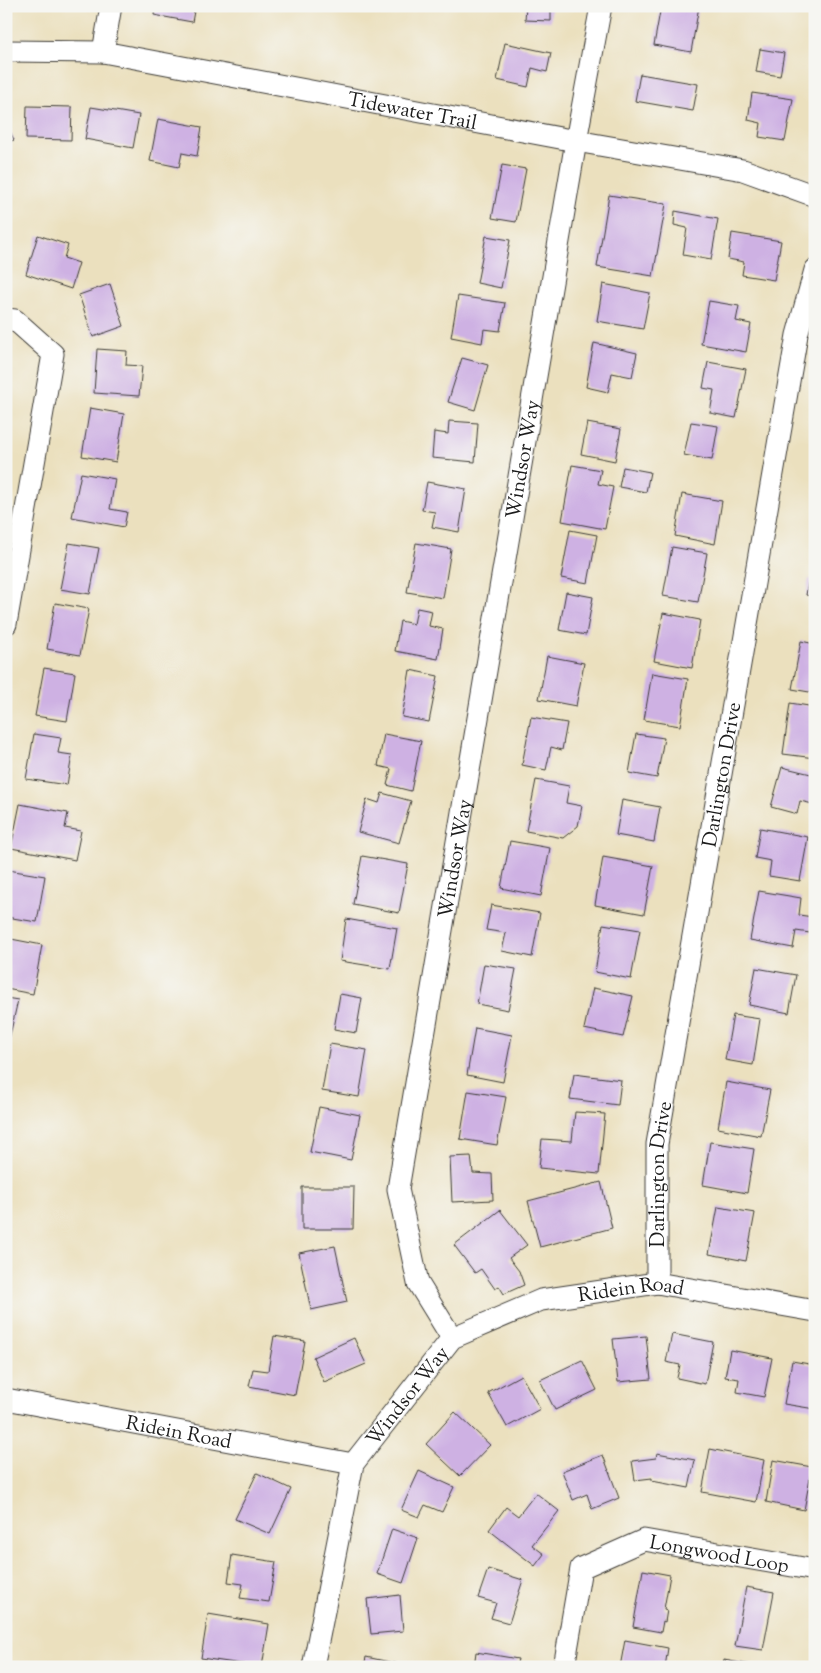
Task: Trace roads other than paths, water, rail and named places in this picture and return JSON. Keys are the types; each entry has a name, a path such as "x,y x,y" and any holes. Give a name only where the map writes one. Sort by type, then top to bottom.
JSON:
{"street":[{"path":"103,52 111,6"},
{"name":"Windsor Way","path":"313,1667 353,1464 452,1338 418,1283 398,1189 600,6"},
{"name":"Tidewater Trail","path":"6,50 103,52 576,141 743,170 815,196"},
{"name":"Darlington Drive","path":"657,1283 657,1144 797,335 815,270"},
{"path":"6,319 15,320 53,354 6,624"},
{"name":"Ridein Road","path":"452,1338 541,1300 657,1283 815,1310"},
{"name":"Ridein Road","path":"6,1399 353,1464"},
{"name":"Longwood Loop","path":"564,1667 581,1568 644,1540 815,1570"}]}
